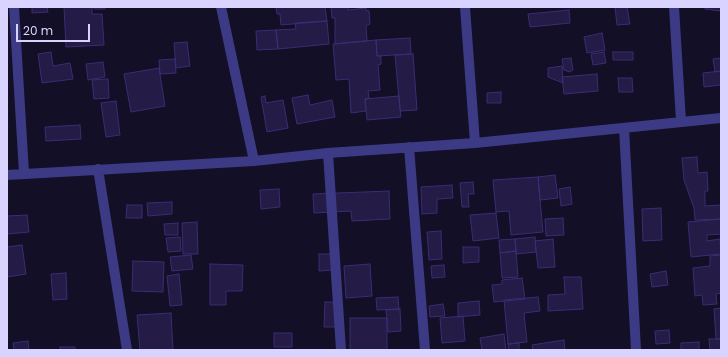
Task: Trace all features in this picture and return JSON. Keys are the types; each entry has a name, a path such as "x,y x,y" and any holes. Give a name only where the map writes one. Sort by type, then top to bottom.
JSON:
{"street":[{"path":"14,7 24,173"},
{"path":"221,7 254,161"},
{"path":"465,7 475,143"},
{"path":"674,7 681,121"},
{"path":"7,175 254,161 328,153 475,143 721,118"},
{"path":"624,128 636,350"},
{"path":"409,147 425,350"},
{"path":"328,153 341,350"},
{"path":"98,169 127,350"}],"building":[{"path":"32,7 47,7 48,12 32,13"},
{"path":"64,7 92,7 92,14 102,14 104,45 66,47"},
{"path":"94,7 105,7 105,9 94,9"},
{"path":"276,7 325,7 327,21 281,25 280,14 277,14"},
{"path":"331,7 348,7 348,10 366,8 366,10 369,11 370,24 366,26 367,41 335,44 335,18 332,18"},
{"path":"615,7 627,7 630,24 617,25"},
{"path":"705,7 721,7 721,11 705,9"},
{"path":"569,10 570,23 530,27 528,14"},
{"path":"327,21 329,44 278,49 276,30 296,29 295,23"},
{"path":"276,30 278,49 257,50 256,31"},
{"path":"602,33 605,50 587,53 584,37"},
{"path":"410,38 411,54 377,56 376,40"},
{"path":"376,40 377,56 381,56 381,64 378,65 380,90 368,91 369,98 365,99 366,111 351,113 349,79 336,80 333,44"},
{"path":"187,42 190,66 176,68 174,43"},
{"path":"51,52 53,66 70,63 73,79 42,83 38,54"},
{"path":"604,52 606,63 593,65 591,54"},
{"path":"613,52 633,52 633,60 613,60"},
{"path":"413,54 417,110 400,111 395,55"},
{"path":"571,58 573,70 570,72 564,70 562,59"},
{"path":"721,58 721,71 715,72 713,59"},
{"path":"175,59 176,73 160,74 159,60"},
{"path":"103,62 105,77 88,80 86,64"},
{"path":"562,66 563,83 548,77 548,68"},
{"path":"159,68 165,106 131,112 124,74"},
{"path":"721,71 721,85 704,87 703,73"},
{"path":"597,74 598,91 564,94 562,77"},
{"path":"618,78 632,78 633,92 619,92"},
{"path":"108,79 109,98 94,99 92,80"},
{"path":"501,92 501,103 487,103 487,93"},
{"path":"308,95 310,105 332,100 335,117 297,124 292,98"},
{"path":"265,96 266,103 283,100 288,128 267,132 261,97"},
{"path":"399,96 401,117 367,120 365,99"},
{"path":"116,101 120,135 106,137 101,103"},
{"path":"80,125 81,139 46,141 45,127"},
{"path":"697,157 698,173 707,172 708,191 705,191 705,206 721,205 721,219 695,220 694,208 684,180 682,158"},
{"path":"555,175 558,198 540,200 538,177"},
{"path":"538,177 543,232 511,235 509,211 496,212 493,180"},
{"path":"473,182 474,194 468,194 469,207 462,207 460,183"},
{"path":"452,185 453,198 437,199 437,213 422,214 421,187"},
{"path":"570,187 572,204 561,206 559,189"},
{"path":"279,189 280,207 261,209 260,190"},
{"path":"389,191 390,219 352,221 351,211 314,213 313,194"},
{"path":"172,202 172,214 148,216 147,203"},
{"path":"127,205 142,205 142,218 126,218"},
{"path":"661,208 662,240 643,241 642,209"},
{"path":"496,213 499,238 473,241 470,215"},
{"path":"27,215 29,232 7,234 7,216"},
{"path":"563,218 564,235 546,236 545,219"},
{"path":"721,219 721,234 707,235 707,241 720,239 721,254 691,257 688,222"},
{"path":"197,222 198,254 183,254 182,223"},
{"path":"178,223 178,235 165,235 164,224"},
{"path":"441,231 442,259 429,260 427,232"},
{"path":"180,237 181,251 168,252 166,238"},
{"path":"535,237 536,252 516,254 515,239"},
{"path":"515,239 516,251 500,253 499,240"},
{"path":"553,239 555,267 538,268 535,241"},
{"path":"22,245 26,274 7,277 7,247"},
{"path":"463,247 479,247 479,262 463,263"},
{"path":"516,251 518,277 502,278 500,253"},
{"path":"319,254 335,254 335,270 319,271"},
{"path":"191,255 193,269 172,271 170,257"},
{"path":"721,255 721,293 716,294 717,304 703,305 702,295 695,296 693,268 710,266 710,256"},
{"path":"133,261 164,262 163,292 132,291"},
{"path":"210,264 243,265 242,291 226,291 226,305 210,305"},
{"path":"370,264 372,296 346,298 344,266"},
{"path":"444,265 445,277 432,278 431,266"},
{"path":"666,271 668,285 652,287 650,274"},
{"path":"66,273 67,299 53,300 51,274"},
{"path":"179,274 182,305 170,306 167,276"},
{"path":"564,277 581,277 583,309 548,311 548,295 565,294"},
{"path":"522,278 525,299 494,302 492,285 502,284 502,280"},
{"path":"398,297 399,309 377,310 376,298"},
{"path":"538,297 540,311 524,313 527,342 508,344 504,300"},
{"path":"479,301 480,315 458,317 458,303"},
{"path":"325,302 338,302 337,327 324,327"},
{"path":"443,304 445,316 430,317 429,306"},
{"path":"721,308 721,339 716,339 714,309"},
{"path":"400,309 401,331 388,332 386,310"},
{"path":"171,313 173,350 140,350 137,315"},
{"path":"463,316 465,341 442,343 440,318"},
{"path":"350,318 387,318 387,350 350,350"},
{"path":"669,330 670,343 656,344 655,331"},
{"path":"274,333 292,333 292,347 274,347"},
{"path":"504,334 506,350 482,350 480,338"},
{"path":"709,339 721,339 721,350 710,350"},
{"path":"564,340 565,350 533,350 532,345"},
{"path":"28,341 29,350 14,350 13,343"},
{"path":"699,342 699,350 679,350 681,349 681,343"},
{"path":"519,343 519,350 509,350 508,344"},
{"path":"60,347 75,347 75,350 60,350"}]}
